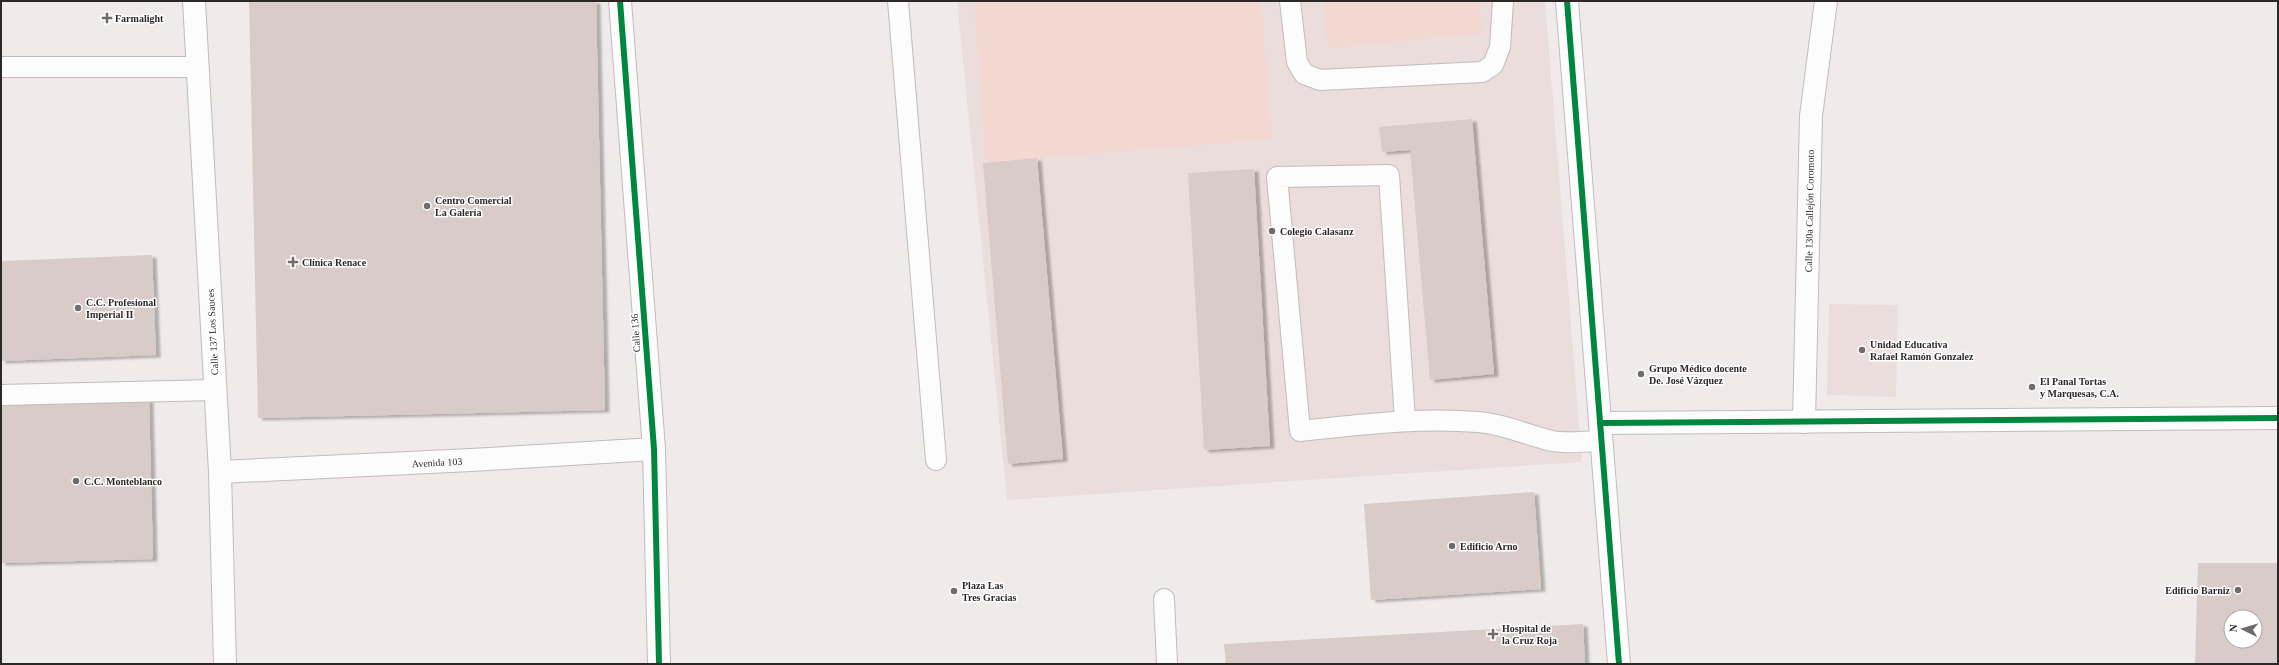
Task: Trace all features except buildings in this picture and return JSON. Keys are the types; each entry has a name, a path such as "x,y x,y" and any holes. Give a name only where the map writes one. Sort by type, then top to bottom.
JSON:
{"street":[{"name":"Calle 137 Los Sauces","path":"194,1 220,472 225,664"},
{"name":"Calle 136","path":"620,1 654,449 659,664"},
{"path":"1567,1 1619,664"},
{"name":"Calle 130a Callejón Coromoto","path":"1804,422 1811,116 1826,1"},
{"path":"1600,432 1804,422 2278,418"},
{"name":"Avenida 103","path":"220,472 440,462 654,449"}],"lane":[{"path":"898,1 936,460"},
{"path":"1290,1 1296,62 1304,74 1320,80 1482,72 1493,65 1500,47 1503,1"},
{"path":"1,67 198,67"},
{"path":"1405,420 1389,176 1277,177 1300,431 1405,420 1480,422 1529,433 1552,441 1600,432"},
{"path":"1,395 215,390"},
{"path":"1164,599 1167,664"}],"shaded area":[{"name":"Colegio Calasanz","path":"957,1 1545,1 1582,462 1007,500"},
{"path":"974,1 1261,1 1272,139 986,162"},
{"path":"1323,1 1479,1 1482,33 1328,48"},
{"name":"Unidad Educativa Rafael Ramón Gonzalez","path":"1829,304 1898,305 1896,397 1827,395"}],"cycle path":[{"path":"620,1 654,449 659,664"},
{"path":"1567,1 1619,664"},
{"path":"1600,423 2278,418"}],"place":[{"name":"Farmalight","path":"107,18"},
{"name":"Centro Comercial La Galería","path":"427,206"},
{"name":"Colegio Calasanz","path":"1272,231"},
{"name":"Clínica Renace","path":"293,262"},
{"name":"C.C. Profesional Imperial II","path":"78,308"},
{"name":"Unidad Educativa Rafael Ramón Gonzalez","path":"1862,350"},
{"name":"Grupo Médico docente De. José Vázquez","path":"1641,374"},
{"name":"El Panal Tortas y Marquesas, C.A.","path":"2032,387"},
{"name":"C.C. Monteblanco","path":"76,481"},
{"name":"Edificio Arno","path":"1452,546"},
{"name":"Edificio Barniz","path":"2238,590"},
{"name":"Plaza Las Tres Gracias","path":"954,591"},
{"name":"Hospital de la Cruz Roja","path":"1493,634"}]}
